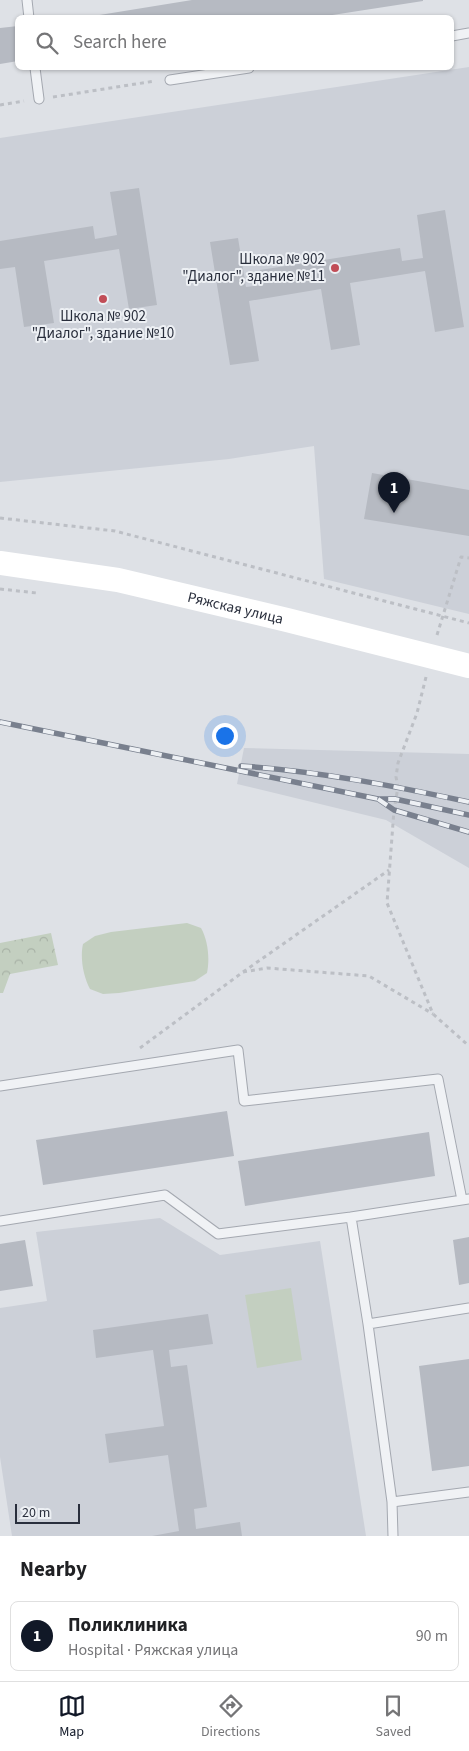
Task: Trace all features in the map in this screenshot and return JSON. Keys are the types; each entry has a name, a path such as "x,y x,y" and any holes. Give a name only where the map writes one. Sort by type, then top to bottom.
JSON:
{"street":[{"name":"Ряжская улица","path":"0,563 118,580 287,620 428,667 469,666"}],"lane":[{"path":"27,0 29,15"},
{"path":"454,36 469,33"},
{"path":"35,70 39,99"},
{"path":"170,80 236,70"},
{"path":"0,1086 238,1050 244,1101 438,1079 465,1199 352,1217 218,1234 165,1195 0,1221"},
{"path":"352,1217 392,1502 393,1536"},
{"path":"368,1324 469,1308"},
{"path":"392,1502 469,1492"}],"path":[{"path":"0,104 170,80"},
{"path":"0,518 116,530 469,623"},
{"path":"433,1014 387,903 394,810 398,787 396,777 398,763 417,713 428,667 461,557 469,558"},
{"path":"0,589 46,595"},
{"path":"416,676 428,667"},
{"path":"428,667 434,680"},
{"path":"112,1069 243,972 389,870"},
{"path":"243,972 267,968 369,976 433,1014 469,1046"}],"shaded area":[{"path":"469,67 469,614 324,579 314,446 229,459 0,482 0,138"},
{"path":"244,748 469,754 469,868 386,820 237,784"},
{"path":"160,1218 220,1255 320,1241 366,1536 12,1536 0,1457 0,1308 47,1301 36,1232"}],"green space":[{"path":"187,923 201,928 205,938 208,950 207,973 195,981 119,993 103,994 90,989 83,966 83,944 95,936 111,932"},
{"path":"51,933 58,965 10,974 3,993 0,993 0,943"},
{"path":"291,1288 302,1360 257,1368 245,1295"}],"building":[{"path":"192,0 423,0 332,15 100,15"},
{"path":"15,26 15,62 0,64 0,28"},
{"path":"139,188 157,305 129,309 119,249 44,261 54,323 24,327 15,267 0,269 0,241 93,226 95,239 117,235 110,192"},
{"path":"445,210 464,327 435,332 425,271 350,283 360,345 331,350 321,289 249,301 259,361 230,365 210,242 238,238 246,287 263,285 260,270 400,248 402,261 423,258 417,215"},
{"path":"372,473 469,490 469,536 364,519"},
{"path":"227,1111 234,1156 43,1185 36,1140"},
{"path":"429,1132 435,1176 245,1206 238,1161"},
{"path":"469,1237 469,1283 459,1285 453,1240"},
{"path":"25,1240 33,1286 0,1291 0,1244"},
{"path":"208,1314 213,1344 169,1350 171,1367 187,1365 207,1507 194,1509 196,1529 240,1522 242,1536 152,1536 179,1531 168,1455 109,1463 105,1434 164,1426 153,1350 96,1358 93,1330"},
{"path":"469,1359 469,1466 432,1471 419,1366"}],"railway":[{"path":"0,722 378,799 395,799 469,815"},
{"path":"241,766 299,771 413,790 469,802"},
{"path":"378,799 394,810 469,832"}],"place":[{"name":"Школа № 902 \"Диалог\", здание №11","path":"335,268"},
{"name":"Школа № 902 \"Диалог\", здание №10","path":"103,299"},
{"name":"Поликлиника","path":"394,513"}]}
